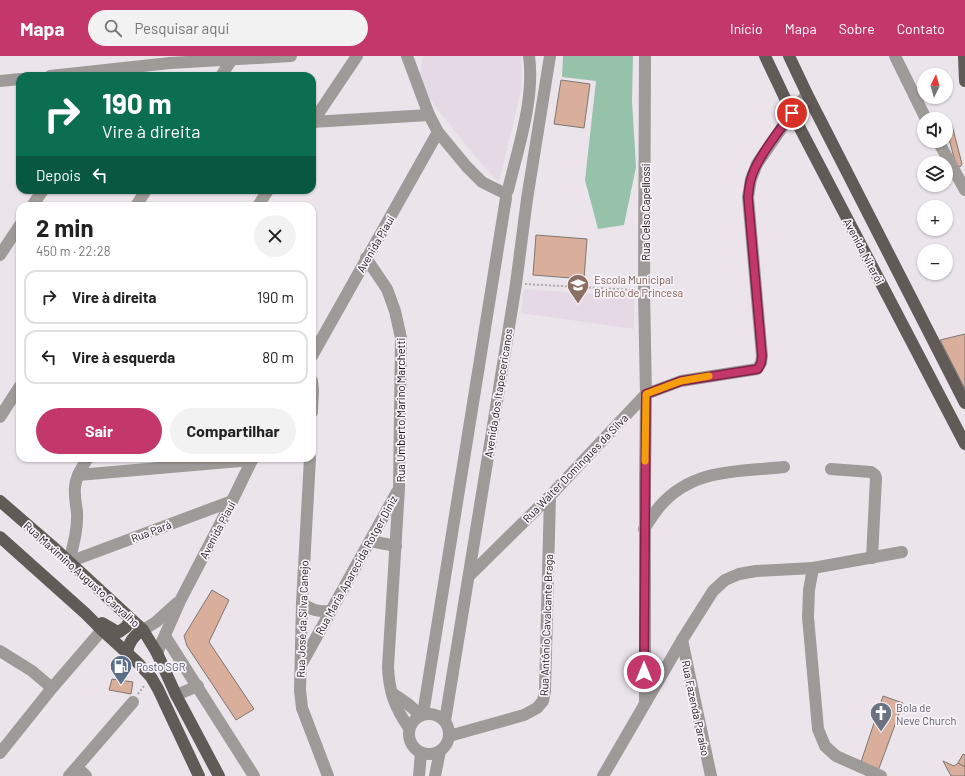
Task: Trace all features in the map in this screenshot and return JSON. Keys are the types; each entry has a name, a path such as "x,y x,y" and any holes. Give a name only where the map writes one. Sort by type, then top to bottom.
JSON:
{"main road":[{"name":"Avenida Niterói","path":"765,56 792,113 965,444"},
{"name":"Avenida Niterói","path":"789,56 965,403"},
{"path":"964,56 965,81"},
{"name":"Rua Maximino Augusto Carvalho","path":"0,501 143,630 157,653 176,695 219,776"},
{"path":"0,537 86,613 151,677 199,776"},
{"path":"86,613 119,632 126,627 131,619"},
{"path":"127,652 128,645 133,638 143,630"},
{"path":"138,663 151,660 157,653"}],"street":[{"path":"120,72 167,60 291,56"},
{"path":"316,116 357,56"},
{"path":"407,56 429,115 438,132 466,167 482,182 507,194"},
{"path":"421,715 507,194 529,95 528,56"},
{"name":"Rua Celso Capellossi","path":"644,703 646,394 644,291 645,56"},
{"path":"895,56 923,112"},
{"path":"224,72 232,59"},
{"name":"Avenida dos Itapecericanos","path":"445,721 516,284 527,199 550,60"},
{"path":"2,83 16,80"},
{"name":"Rua Walter Domingues da Silva","path":"469,576 550,496 646,394 681,381 758,369 762,356 749,205 751,179 757,164 807,94"},
{"path":"316,122 429,115"},
{"name":"Avenida Piauí","path":"316,349 438,132"},
{"path":"942,148 965,190"},
{"path":"507,194 509,204 518,207 527,199"},
{"path":"0,255 16,231"},
{"name":"Rua Umberto Marino Marchetti","path":"366,258 386,289 395,311 401,338 399,488 388,667 389,682 394,704 409,728"},
{"path":"0,418 16,392"},
{"path":"69,562 76,539 77,513 74,499 75,487 78,475 86,462"},
{"path":"78,475 219,462"},
{"name":"Avenida Piauí","path":"157,653 180,601 251,462"},
{"name":"Rua José da Silva Canejo","path":"310,462 302,603 300,690 302,708 328,776"},
{"path":"644,529 661,506 670,498 686,485 704,477 715,474 784,467"},
{"path":"831,469 871,472 875,475 872,558"},
{"path":"645,485 651,495 663,499 670,498"},
{"name":"Rua Maria Aparecida Rotger Diniz","path":"301,664 399,488"},
{"name":"Rua Antônio Cavalcante Braga","path":"449,736 524,715 537,708 544,701 546,691 550,496"},
{"name":"Rua Pará","path":"69,562 232,500"},
{"path":"370,541 396,546"},
{"path":"603,776 644,703 682,640 713,591 725,580 739,574 756,571 813,568 902,552"},
{"path":"813,568 809,590 808,617 818,729 825,746 836,756 881,776"},
{"name":"Avenida Piauí","path":"143,630 156,622 180,601"},
{"path":"302,603 310,609 316,611 330,611"},
{"path":"0,753 52,688 102,630"},
{"path":"165,636 254,776"},
{"name":"Rua Fazenda Paraíso","path":"682,640 711,776"},
{"path":"0,651 32,672 52,688"},
{"path":"176,695 198,686"},
{"path":"392,693 421,715"},
{"path":"86,776 73,772 133,702"},
{"path":"435,714 445,721 449,731 449,736 445,747 440,751 434,754 421,753 412,746 409,740 409,728 411,723 421,715 435,714"},
{"path":"435,776 440,751"},
{"path":"419,776 421,753"}],"path":[{"path":"516,284 644,291"},
{"path":"133,702 151,677"}],"shaded area":[{"path":"423,56 521,56 521,90 499,183 479,161 437,109 424,89 420,74"},
{"name":"Escola Municipal Brinco de Princesa","path":"524,289 634,297 634,329 521,313"}],"green space":[{"path":"563,56 633,56 632,101 636,167 624,225 598,229 585,180 596,81 562,77"}],"building":[{"path":"561,80 590,84 584,128 554,124"},
{"path":"953,129 962,164 960,167 956,165 951,148 953,148"},
{"path":"536,235 587,239 584,279 533,275"},
{"path":"965,334 965,389 940,340"},
{"path":"212,590 229,600 209,642 254,709 236,720 187,646 184,636"},
{"name":"Posto SGR","path":"112,679 133,682 131,694 109,690"},
{"name":"Bola de Neve Church","path":"883,696 903,703 878,771 861,762"},
{"path":"963,754 965,755 965,767 958,763"},
{"path":"943,761 954,766 958,763 965,767 965,776 951,776"}],"slow traffic":[{"path":"645,461 646,394 681,381 709,376"}],"place":[{"name":"Escola Municipal Brinco de Princesa","path":"578,304"},
{"name":"Posto SGR","path":"121,686"},
{"name":"Bola de Neve Church","path":"881,732"}],"route":[{"path":"644,672 644,500 646,394 681,381 758,369 762,356 748,197 751,179 757,164 792,113"}]}
